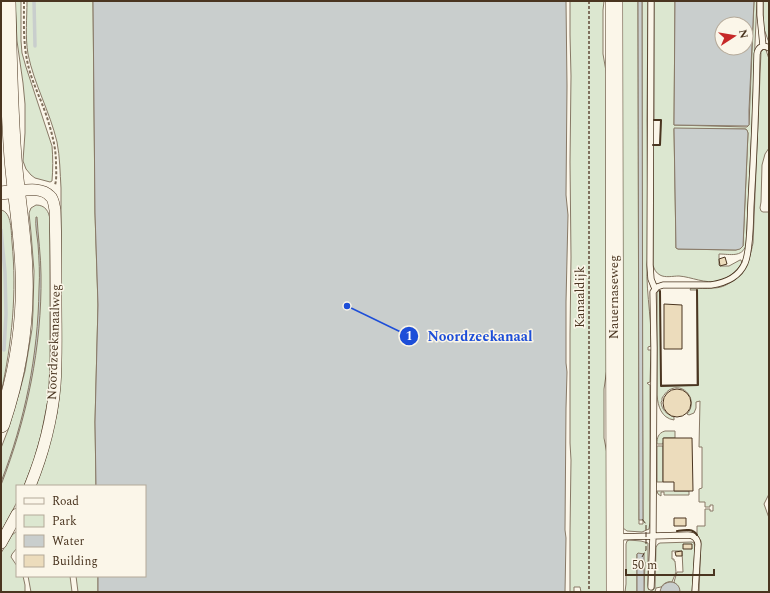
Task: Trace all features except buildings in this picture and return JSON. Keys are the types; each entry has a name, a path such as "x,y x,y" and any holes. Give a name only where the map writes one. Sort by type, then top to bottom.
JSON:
{"main road":[{"path":"1,424 13,383 20,345 24,274 23,255 8,192 11,116 7,1"},
{"name":"Nauernaseweg","path":"614,1 615,592"}],"street":[{"path":"8,192 37,190 50,196"},
{"name":"Noordzeekanaalweg","path":"30,485 45,442 54,387 56,350 56,225 54,202 50,196"},
{"path":"1,543 16,516"}],"lane":[{"path":"651,1 650,265 651,279 655,289"},
{"path":"651,587 653,536 654,348 652,295 657,286 663,285 719,284 734,277 745,264 749,250 757,54 759,48 766,47 760,15 760,1"},
{"path":"615,537 691,535 696,538 698,544 695,592"}],"path":[{"path":"24,1 24,42 27,60 31,76 49,123 55,145 56,181 50,196"},
{"name":"Kanaaldijk","path":"589,1 589,592"}],"green space":[{"path":"15,1 21,1 22,53 52,146 53,164 52,181 50,182 35,178 31,175 26,169 23,161 25,104 17,41"},
{"path":"27,1 93,1 95,213 98,305 95,422 96,485 36,485 47,454 59,398 61,354 61,188 57,142 34,76 28,54 26,34"},
{"path":"570,1 604,1 603,54 607,77 607,368 604,389 604,438 608,459 608,592 581,592 580,587 574,587 574,592 570,592"},
{"path":"622,1 638,1 639,524 643,524 642,1 648,1 647,277 651,334 651,346 648,347 648,350 651,350 650,382 647,383 650,385 650,522 649,529 642,532 627,531 622,525"},
{"path":"654,1 675,1 674,125 747,127 749,125 752,56 754,56 754,1 757,1 746,245 739,254 719,254 720,266 729,266 740,260 742,263 735,272 726,278 708,282 679,276 664,276 655,271 653,265 653,145 660,145 661,120 654,120","holes":["674,129 746,129 748,133 743,246 736,250 676,248"]},
{"path":"763,1 769,1 769,42 763,26"},
{"path":"764,49 766,50 769,59 769,148 765,154 762,165 760,208 763,212 769,212 769,494 764,504 769,518 769,592 699,592 701,541 697,535 697,526 705,526 705,509 710,509 710,511 713,511 713,505 710,505 710,507 705,507 705,502 699,502 699,489 702,488 702,447 699,447 700,401 696,402 694,413 689,415 687,414 690,409 691,398 684,390 675,388 666,393 661,402 663,409 669,415 674,417 674,420 666,417 659,407 657,395 657,291 660,291 661,385 697,385 697,290 690,290 691,288 720,287 727,285 744,270 753,243 761,52"},
{"path":"36,205 44,207 49,214 50,220 50,366 48,400 34,460 24,485 16,485 16,504 1,532 1,448 8,430 25,371 32,329 34,271 29,213 31,208"},
{"path":"1,210 7,214 10,223 14,299 11,337 1,393"},
{"path":"665,431 675,431 675,438 664,438 663,444 657,444 658,436"},
{"path":"657,446 663,446 663,482 657,482"},
{"path":"657,491 689,491 689,495 664,495 664,492 661,492 661,496"},
{"path":"16,532 16,549 11,557 16,564 16,577 23,577 25,592 1,592 1,553 12,535"},
{"path":"629,540 648,543 649,589 655,588 656,547 658,544 694,543 692,592 680,592 678,586 674,582 677,572 683,572 682,551 672,551 672,559 675,561 676,572 672,582 665,583 661,587 656,588 655,592 644,592 645,562 638,553 637,592 625,592 626,544"},
{"path":"28,577 70,577 72,592 31,592"},
{"path":"76,577 98,577 98,592 78,592"}],"water":[{"path":"93,1 566,1 566,195 568,215 566,302 567,372 565,592 98,592 98,577 146,577 146,485 96,485 95,422 98,305 95,213"},
{"path":"638,1 642,1 643,520 639,520"},
{"path":"675,1 754,1 753,16 714,16 714,56 751,56 748,126 674,125"},
{"path":"674,128 747,130 743,246 740,249 676,248"},
{"path":"36,217 41,261 41,302 36,355 31,382 18,434 1,485 17,435 29,387 33,363 38,314 39,278"},
{"path":"638,553 644,554 644,592 637,592"},
{"path":"670,582 677,585 680,592 660,592 663,585"}],"waterway":[{"path":"34,1 35,46"},
{"path":"1,230 5,272 6,314 4,350"}],"fence":[{"path":"642,519 646,524 646,550 642,557"}],"wall":[{"path":"653,145 660,145 661,120 654,120"},
{"path":"660,291 661,386 698,385 697,290"},
{"path":"677,531 691,530 697,535"}],"place":[{"name":"Noordzeekanaal","path":"347,306"}]}
